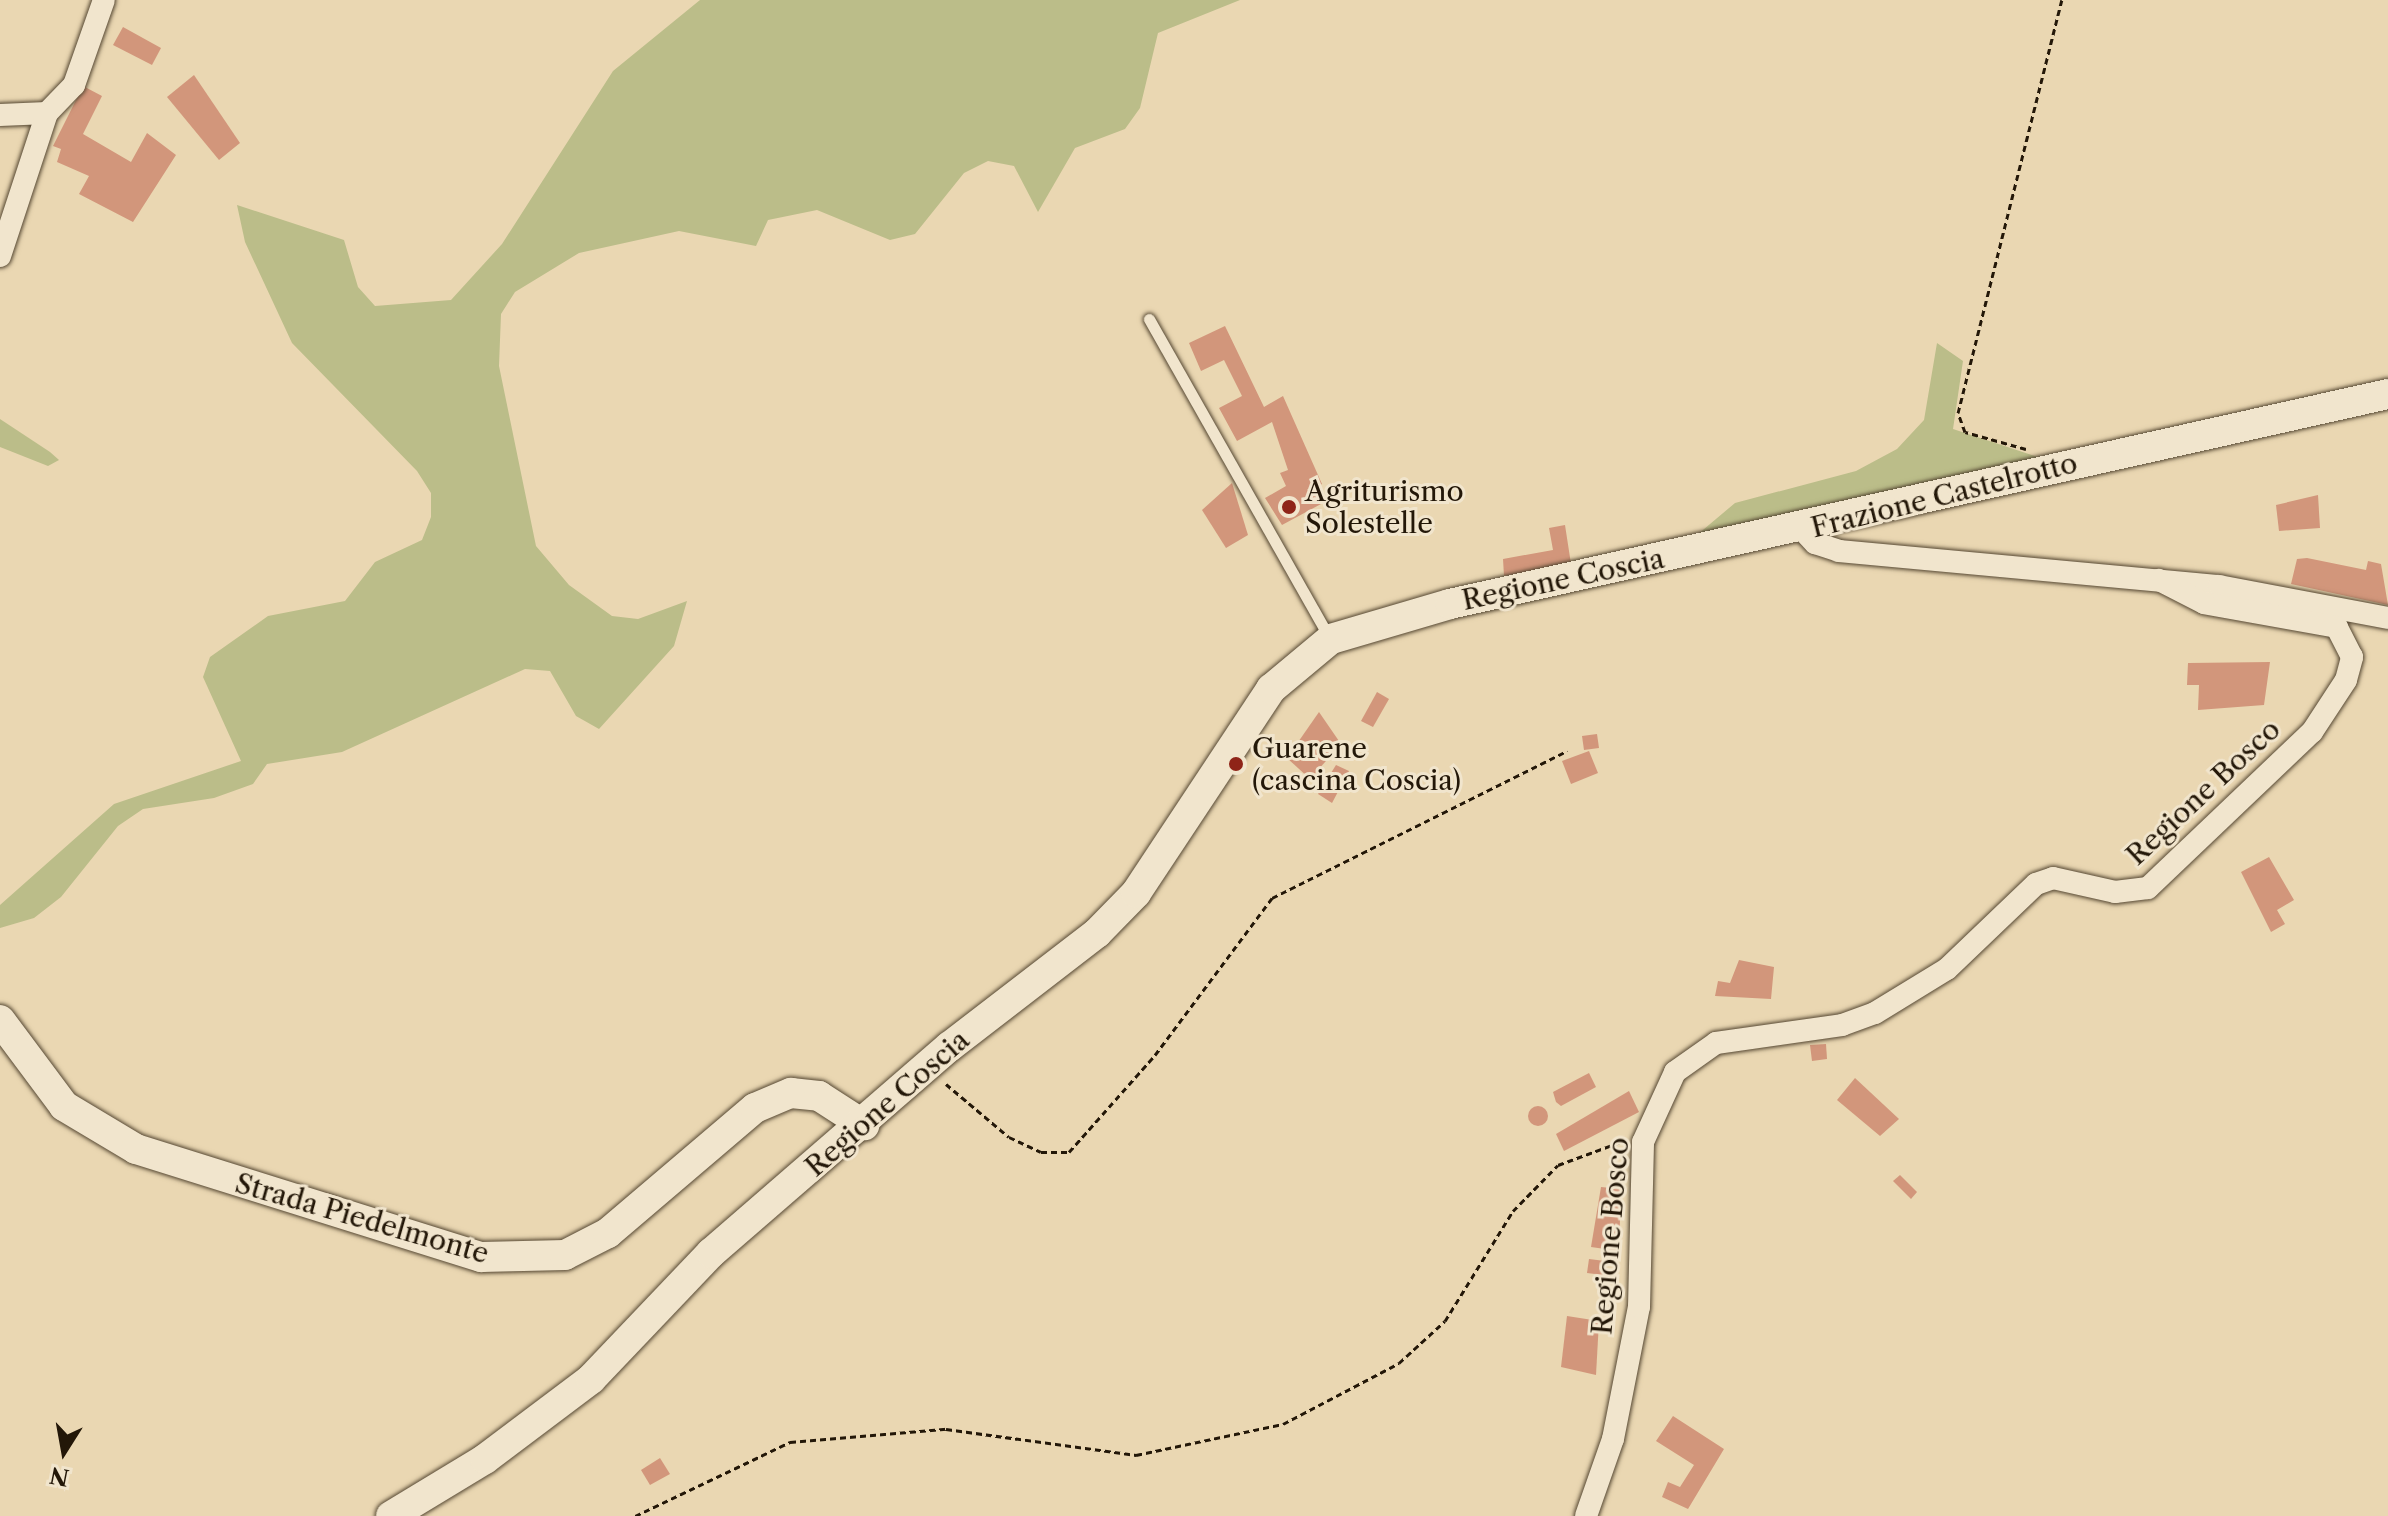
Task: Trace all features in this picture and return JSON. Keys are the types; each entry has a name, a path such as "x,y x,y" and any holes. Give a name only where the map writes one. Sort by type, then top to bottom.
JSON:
{"main road":[{"name":"Frazione Castelrotto","path":"1798,525 2388,394"},
{"name":"Regione Coscia","path":"391,1516 485,1459 591,1379 711,1253 902,1090 1069,959 1136,893 1271,689 1331,639 1374,622 1798,525"},
{"name":"Strada Piedelmonte","path":"0,1020 64,1106 136,1149 481,1257 565,1255 608,1233 755,1108 791,1093 819,1096 864,1125"}],"street":[{"path":"0,256 47,113 74,85 104,0"},
{"path":"0,115 47,113"},
{"name":"Frazione Castelrotto","path":"1798,525 1815,543 1839,551 2159,580 2388,618"},
{"name":"Regione Bosco","path":"1586,1516 1613,1439 1639,1307 1643,1142 1675,1072 1716,1043 1842,1025 1875,1013 1947,969 2036,884 2053,878 2115,892 2148,888 2312,732 2352,657 2337,627 2204,603 2159,580"}],"lane":[{"path":"1149,319 1331,639"}],"path":[{"path":"2033,452 1965,432 1958,413 2062,0"},
{"path":"902,1090 946,1084 1009,1137 1041,1152 1069,1152 1146,1066 1272,898 1567,751"},
{"path":"635,1516 790,1442 946,1429 1136,1455 1283,1424 1344,1397 1428,1338 1513,1211 1558,1165 1610,1141 1643,1142"}],"green space":[{"path":"700,0 1240,0 1158,33 1140,108 1125,129 1075,148 1038,212 1014,166 988,161 964,173 915,234 890,240 817,210 768,220 756,246 679,231 579,253 515,292 501,314 499,366 536,546 569,585 612,616 638,619 687,601 674,646 599,729 576,716 550,671 525,669 342,752 267,764 253,784 214,798 143,809 118,826 61,897 34,918 0,928 0,905 114,804 241,761 203,677 210,657 268,616 345,601 375,562 422,540 431,517 431,493 417,471 292,343 245,242 237,205 344,240 358,287 375,306 451,300 502,244 613,71"},
{"path":"1937,343 1963,361 1953,429 2041,458 1691,540 1735,503 1856,471 1897,449 1924,420"},
{"path":"0,419 59,460 48,466 0,447"}],"building":[{"path":"123,27 161,48 152,65 113,45"},
{"path":"194,75 240,143 219,160 167,97"},
{"path":"83,86 102,96 83,134 131,162 147,133 176,155 133,222 79,194 89,176 57,162 61,149 53,146"},
{"path":"1225,326 1264,407 1283,396 1322,484 1314,489 1321,504 1282,525 1265,498 1286,486 1280,473 1288,470 1272,422 1237,441 1219,408 1242,396 1224,360 1201,371 1189,343"},
{"path":"1232,483 1248,535 1226,548 1202,510"},
{"path":"2318,495 2320,528 2279,531 2276,505"},
{"path":"1565,525 1571,564 1504,576 1503,559 1553,550 1549,528"},
{"path":"2307,558 2366,570 2368,561 2381,564 2388,605 2291,584 2297,559"},
{"path":"2270,662 2264,705 2198,710 2199,685 2187,685 2188,663"},
{"path":"1377,692 1389,699 1373,727 1361,721"},
{"path":"1319,712 1341,744 1310,779 1287,758"},
{"path":"1597,734 1599,748 1584,750 1582,736"},
{"path":"1589,751 1598,773 1571,784 1562,761"},
{"path":"1336,765 1349,771 1332,803 1318,794"},
{"path":"2269,857 2294,900 2277,910 2285,924 2271,932 2241,872"},
{"path":"1739,960 1774,967 1771,999 1715,996 1718,981 1730,983"},
{"path":"1826,1044 1827,1059 1812,1061 1810,1045"},
{"path":"1589,1073 1596,1087 1561,1106 1556,1102 1553,1092"},
{"path":"1855,1078 1899,1119 1880,1136 1837,1100"},
{"path":"1629,1091 1639,1112 1564,1151 1556,1134"},
{"path":"1538,1106 1545,1109 1548,1116 1545,1123 1538,1126 1531,1123 1528,1116 1531,1109"},
{"path":"1900,1175 1917,1192 1911,1199 1893,1181"},
{"path":"1601,1187 1621,1189 1619,1251 1591,1247"},
{"path":"1589,1259 1605,1261 1603,1275 1587,1273"},
{"path":"1567,1316 1599,1321 1596,1375 1561,1367"},
{"path":"1673,1416 1724,1449 1688,1509 1662,1497 1668,1482 1680,1487 1694,1465 1656,1441"},
{"path":"660,1458 670,1474 650,1485 641,1470"}],"place":[{"name":"Agriturismo Solestelle","path":"1289,507"},
{"name":"Guarene (cascina Coscia)","path":"1236,764"}]}
